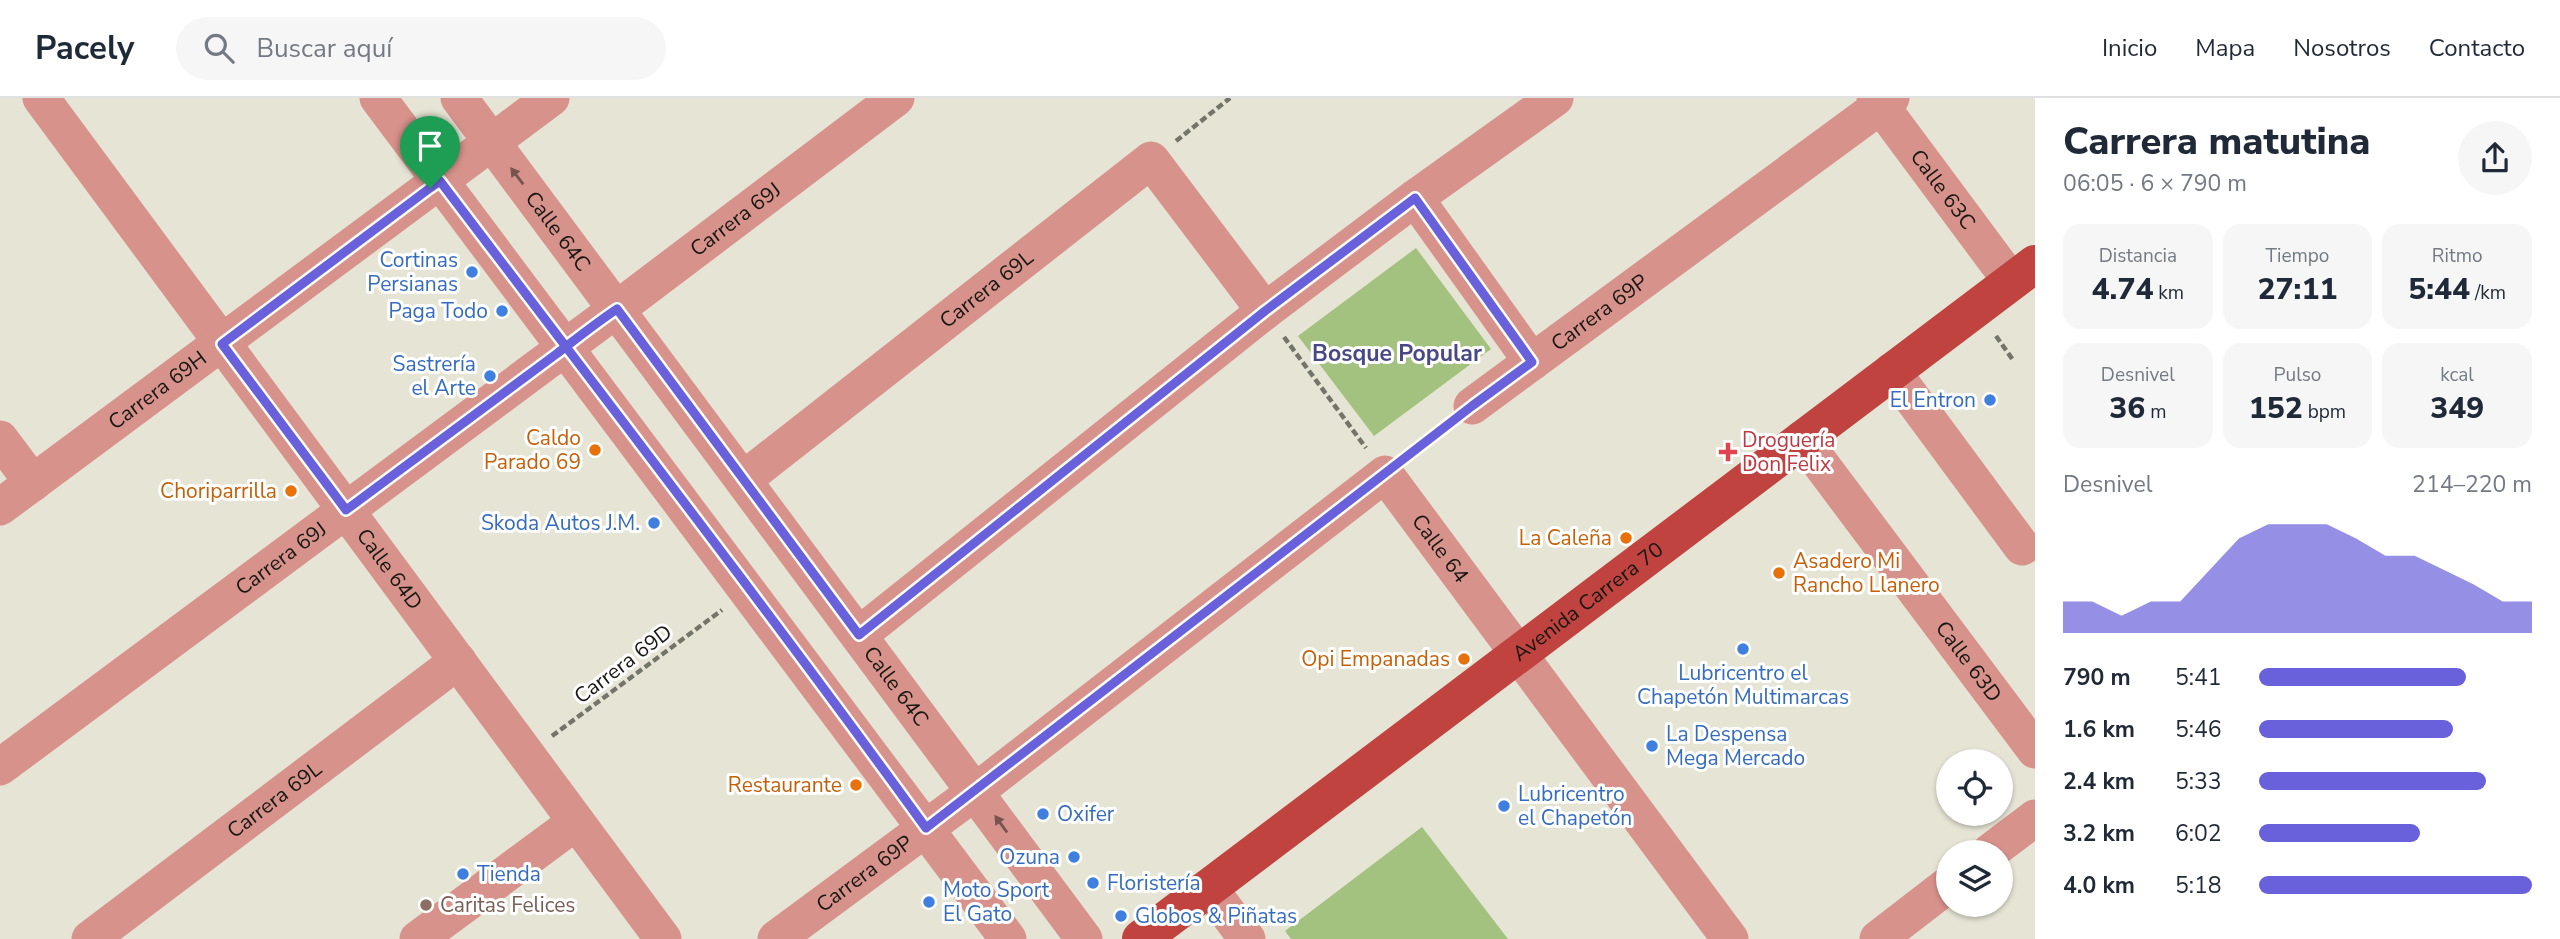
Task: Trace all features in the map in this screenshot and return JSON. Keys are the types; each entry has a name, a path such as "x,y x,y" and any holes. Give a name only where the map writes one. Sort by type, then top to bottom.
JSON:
{"main road":[{"name":"Avenida Carrera 70","path":"1141,939 2028,270"}],"street":[{"name":"Calle 64D","path":"41,98 663,939"},
{"path":"378,98 1008,939"},
{"name":"Calle 64C","path":"459,98 1084,939"},
{"name":"Carrera 69H","path":"0,507 551,98"},
{"name":"Carrera 69J","path":"0,767 617,309 896,98"},
{"path":"859,635 1265,311 1415,198 1555,98"},
{"name":"Calle 63C","path":"1882,101 2028,270"},
{"name":"Carrera 69P","path":"1472,406 1882,101"},
{"path":"1151,160 1265,311"},
{"name":"Carrera 69L","path":"744,479 1151,160"},
{"path":"1415,198 1532,362"},
{"path":"1892,371 2022,547"},
{"path":"0,439 33,483"},
{"name":"Calle 63D","path":"1802,439 2035,750"},
{"name":"Carrera 69P","path":"776,939 975,792 1385,474"},
{"name":"Calle 64","path":"1385,474 1730,939"},
{"name":"Carrera 69L","path":"90,939 457,661"},
{"path":"2006,840 2035,818"},
{"path":"418,939 576,822"},
{"path":"1210,889 1247,939"},
{"path":"1878,939 1936,894"}],"path":[{"path":"1151,160 1230,98"},
{"path":"1265,311 1385,474 1472,406"},
{"name":"Carrera 69D","path":"527,755 726,607"}],"green space":[{"path":"1416,248 1491,349 1374,436 1298,336"},
{"path":"1422,827 1508,939 1291,939 1285,931"}],"place":[{"name":"Cortinas Persianas","path":"472,272"},
{"name":"Paga Todo","path":"502,311"},
{"name":"Sastrería el Arte","path":"490,376"},
{"name":"El Entron","path":"1990,400"},
{"name":"Caldo Parado 69","path":"595,450"},
{"name":"Droguería Don Felix","path":"1728,452"},
{"name":"Choriparrilla","path":"291,491"},
{"name":"Skoda Autos J.M.","path":"654,523"},
{"name":"La Caleña","path":"1626,538"},
{"name":"Asadero Mi Rancho Llanero","path":"1779,573"},
{"name":"Lubricentro el Chapetón Multimarcas","path":"1743,649"},
{"name":"Opi Empanadas","path":"1464,659"},
{"name":"La Despensa Mega Mercado","path":"1652,746"},
{"name":"Restaurante","path":"856,785"},
{"name":"Lubricentro el Chapetón","path":"1504,806"},
{"name":"Oxifer","path":"1043,814"},
{"name":"Ozuna","path":"1074,857"},
{"name":"Tienda","path":"463,874"},
{"name":"Floristería","path":"1093,883"},
{"name":"Moto Sport El Gato","path":"929,902"},
{"name":"Caritas Felices","path":"426,905"},
{"name":"Globos & Piñatas","path":"1121,916"}],"district":[{"name":"Bosque Popular","path":"1397,353"}],"route":[{"path":"430,188 222,344 346,510 566,347 587,331 617,309 859,635 1265,311 1415,198 1532,362 926,828 627,428 566,347 440,181 430,188"}]}
